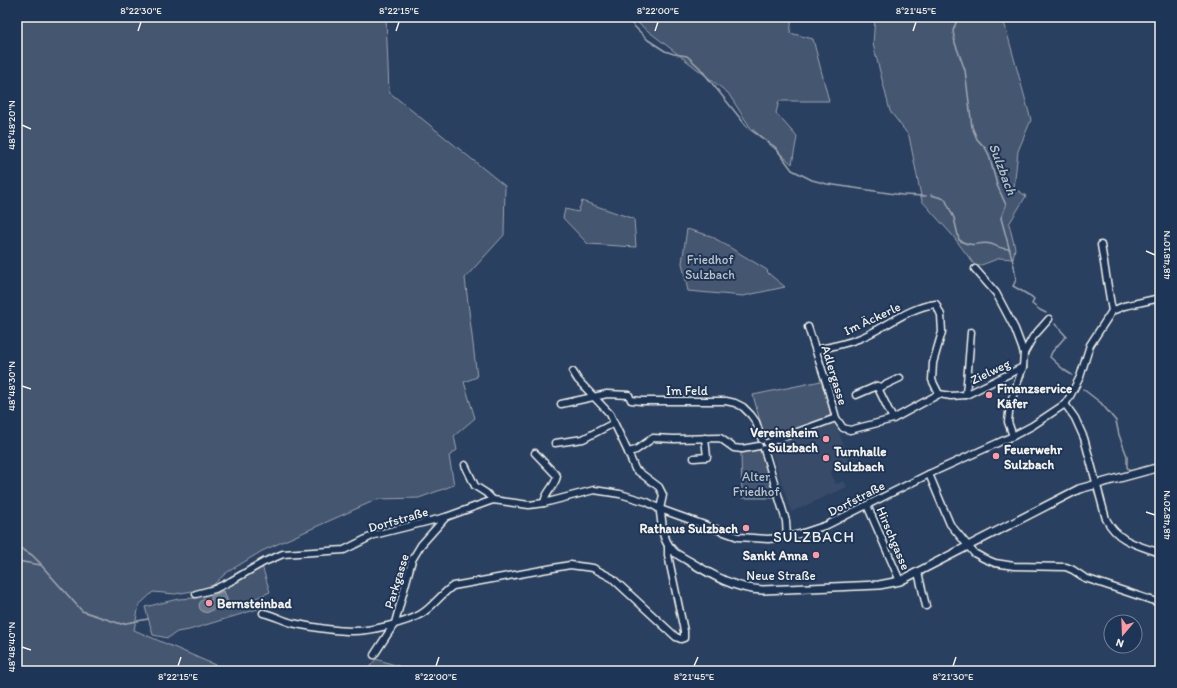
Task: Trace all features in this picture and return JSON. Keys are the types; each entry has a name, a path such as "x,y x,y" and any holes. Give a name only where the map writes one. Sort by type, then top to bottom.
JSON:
{"street":[{"path":"1101,245 1112,311 1124,306 1160,298"},
{"path":"975,269 996,293 1015,329 1024,353 1023,367 1010,404 1008,422 1013,436"},
{"name":"Im Äckerle","path":"816,350 858,339 928,304 936,304 941,315 942,332 933,364 932,380 939,394"},
{"name":"Dorfstraße","path":"196,594 215,589 264,562 283,554 344,550 374,535 446,517 493,500 529,505 544,503 594,490 620,494 647,502 660,509 738,537 756,539 787,537 813,530 827,525 929,474 1013,436 1064,404 1077,385 1090,345 1112,311"},
{"path":"1024,353 1033,337 1049,319"},
{"name":"Adlergasse","path":"808,327 836,413 836,418 843,428 850,430 893,419"},
{"name":"Zielweg","path":"966,395 971,332"},
{"name":"Zielweg","path":"939,394 951,396 966,395 1023,367"},
{"path":"263,613 290,622 313,627 354,631 411,619 423,613 445,591 453,586 570,565 592,568 612,578 676,637 681,639 684,638 684,631 668,555 668,546 664,538 660,509 663,495 659,487 635,469 610,414 578,380 573,372"},
{"path":"856,395 877,386 882,388 900,378"},
{"path":"877,386 893,419 939,394"},
{"name":"Im Feld","path":"561,404 607,394 629,395 631,400 641,401 726,401 743,407 751,414 756,422 786,521 787,537"},
{"path":"1064,404 1080,428 1106,519 1114,532 1120,537 1160,553"},
{"path":"628,452 636,450 652,438 720,438 734,448 742,449 763,445 836,418"},
{"path":"556,443 583,439 614,423"},
{"path":"694,458 707,457 705,438"},
{"path":"535,452 556,476 556,482 545,498 544,503"},
{"path":"465,465 475,486 486,493 493,500"},
{"name":"Neue Straße","path":"668,546 675,553 709,573 731,584 752,590 879,585 900,581 1079,489 1160,467"},
{"path":"929,474 950,524 974,553 995,563 1014,566 1066,567 1085,578 1160,603"},
{"name":"Hirschgasse","path":"867,505 900,581"},
{"name":"Parkgasse","path":"374,655 395,623 412,560 420,546 446,517"},
{"path":"918,572 926,606"}],"shaded area":[{"path":"834,423 837,427 850,462 830,472 836,484 844,481 847,487 791,512 770,447 771,443"},
{"path":"224,591 229,605 216,608 206,613 200,609 199,604 202,600 205,599 207,601 212,599 211,596"}],"green space":[{"path":"17,17 386,17 389,92 505,186 504,235 465,278 477,377 464,382 475,418 454,436 457,450 449,456 454,485 419,498 378,499 262,551 226,573 210,588 175,594 153,592 139,605 134,630 229,671 17,671"},
{"path":"630,17 792,17 790,33 813,39 829,101 779,101 776,113 797,137 792,164 750,127 728,93"},
{"path":"875,17 1010,17 1004,22 1031,120 1018,151 1014,188 1026,196 1009,224 1015,248 1013,259 1000,258 976,267 953,236 922,201 909,136 890,111 873,44"},
{"path":"582,201 634,219 636,247 588,244 563,218 565,209 578,212"},
{"name":"Friedhof Sulzbach","path":"687,229 711,236 767,270 768,273 785,287 743,296 688,291 682,263"},
{"path":"821,381 831,410 829,418 768,439 764,436 753,395"},
{"name":"Alter Friedhof","path":"758,449 761,451 775,498 742,498 741,452"},
{"name":"Bernsteinbad","path":"262,566 270,592 256,598 258,609 189,630 177,632 168,638 153,635 145,607 178,599 195,598 229,584"},
{"path":"376,659 414,671 366,671"}],"waterway":[{"path":"625,17 648,40 665,51 687,56 699,67 748,128 775,147 792,170 812,180 827,184 902,195 926,196"},
{"name":"Sulzbach","path":"958,17 953,31 955,43 965,70 972,127 977,139 989,155 997,185 1006,205 1001,218 1014,266 1016,280 1013,286 1032,297 1034,299 1032,304 1046,313"},
{"path":"931,195 945,199 954,218 959,240 968,244 987,243 1010,249"},
{"path":"1055,324 1066,336 1052,352 1050,357 1072,375"},
{"path":"1083,389 1101,403 1116,421 1119,435 1127,456 1127,467 1129,470"},
{"path":"17,546 32,555 41,564"},
{"path":"17,561 41,565 82,611 121,624 148,619"}],"place":[{"name":"Finanzservice Käfer","path":"989,395"},
{"name":"Vereinsheim Sulzbach","path":"826,439"},
{"name":"Feuerwehr Sulzbach","path":"996,456"},
{"name":"Turnhalle Sulzbach","path":"826,458"},
{"name":"Rathaus Sulzbach","path":"746,528"},
{"name":"Sankt Anna","path":"816,555"},
{"name":"Bernsteinbad","path":"209,603"}],"district":[{"name":"SULZBACH","path":"814,537"}]}
